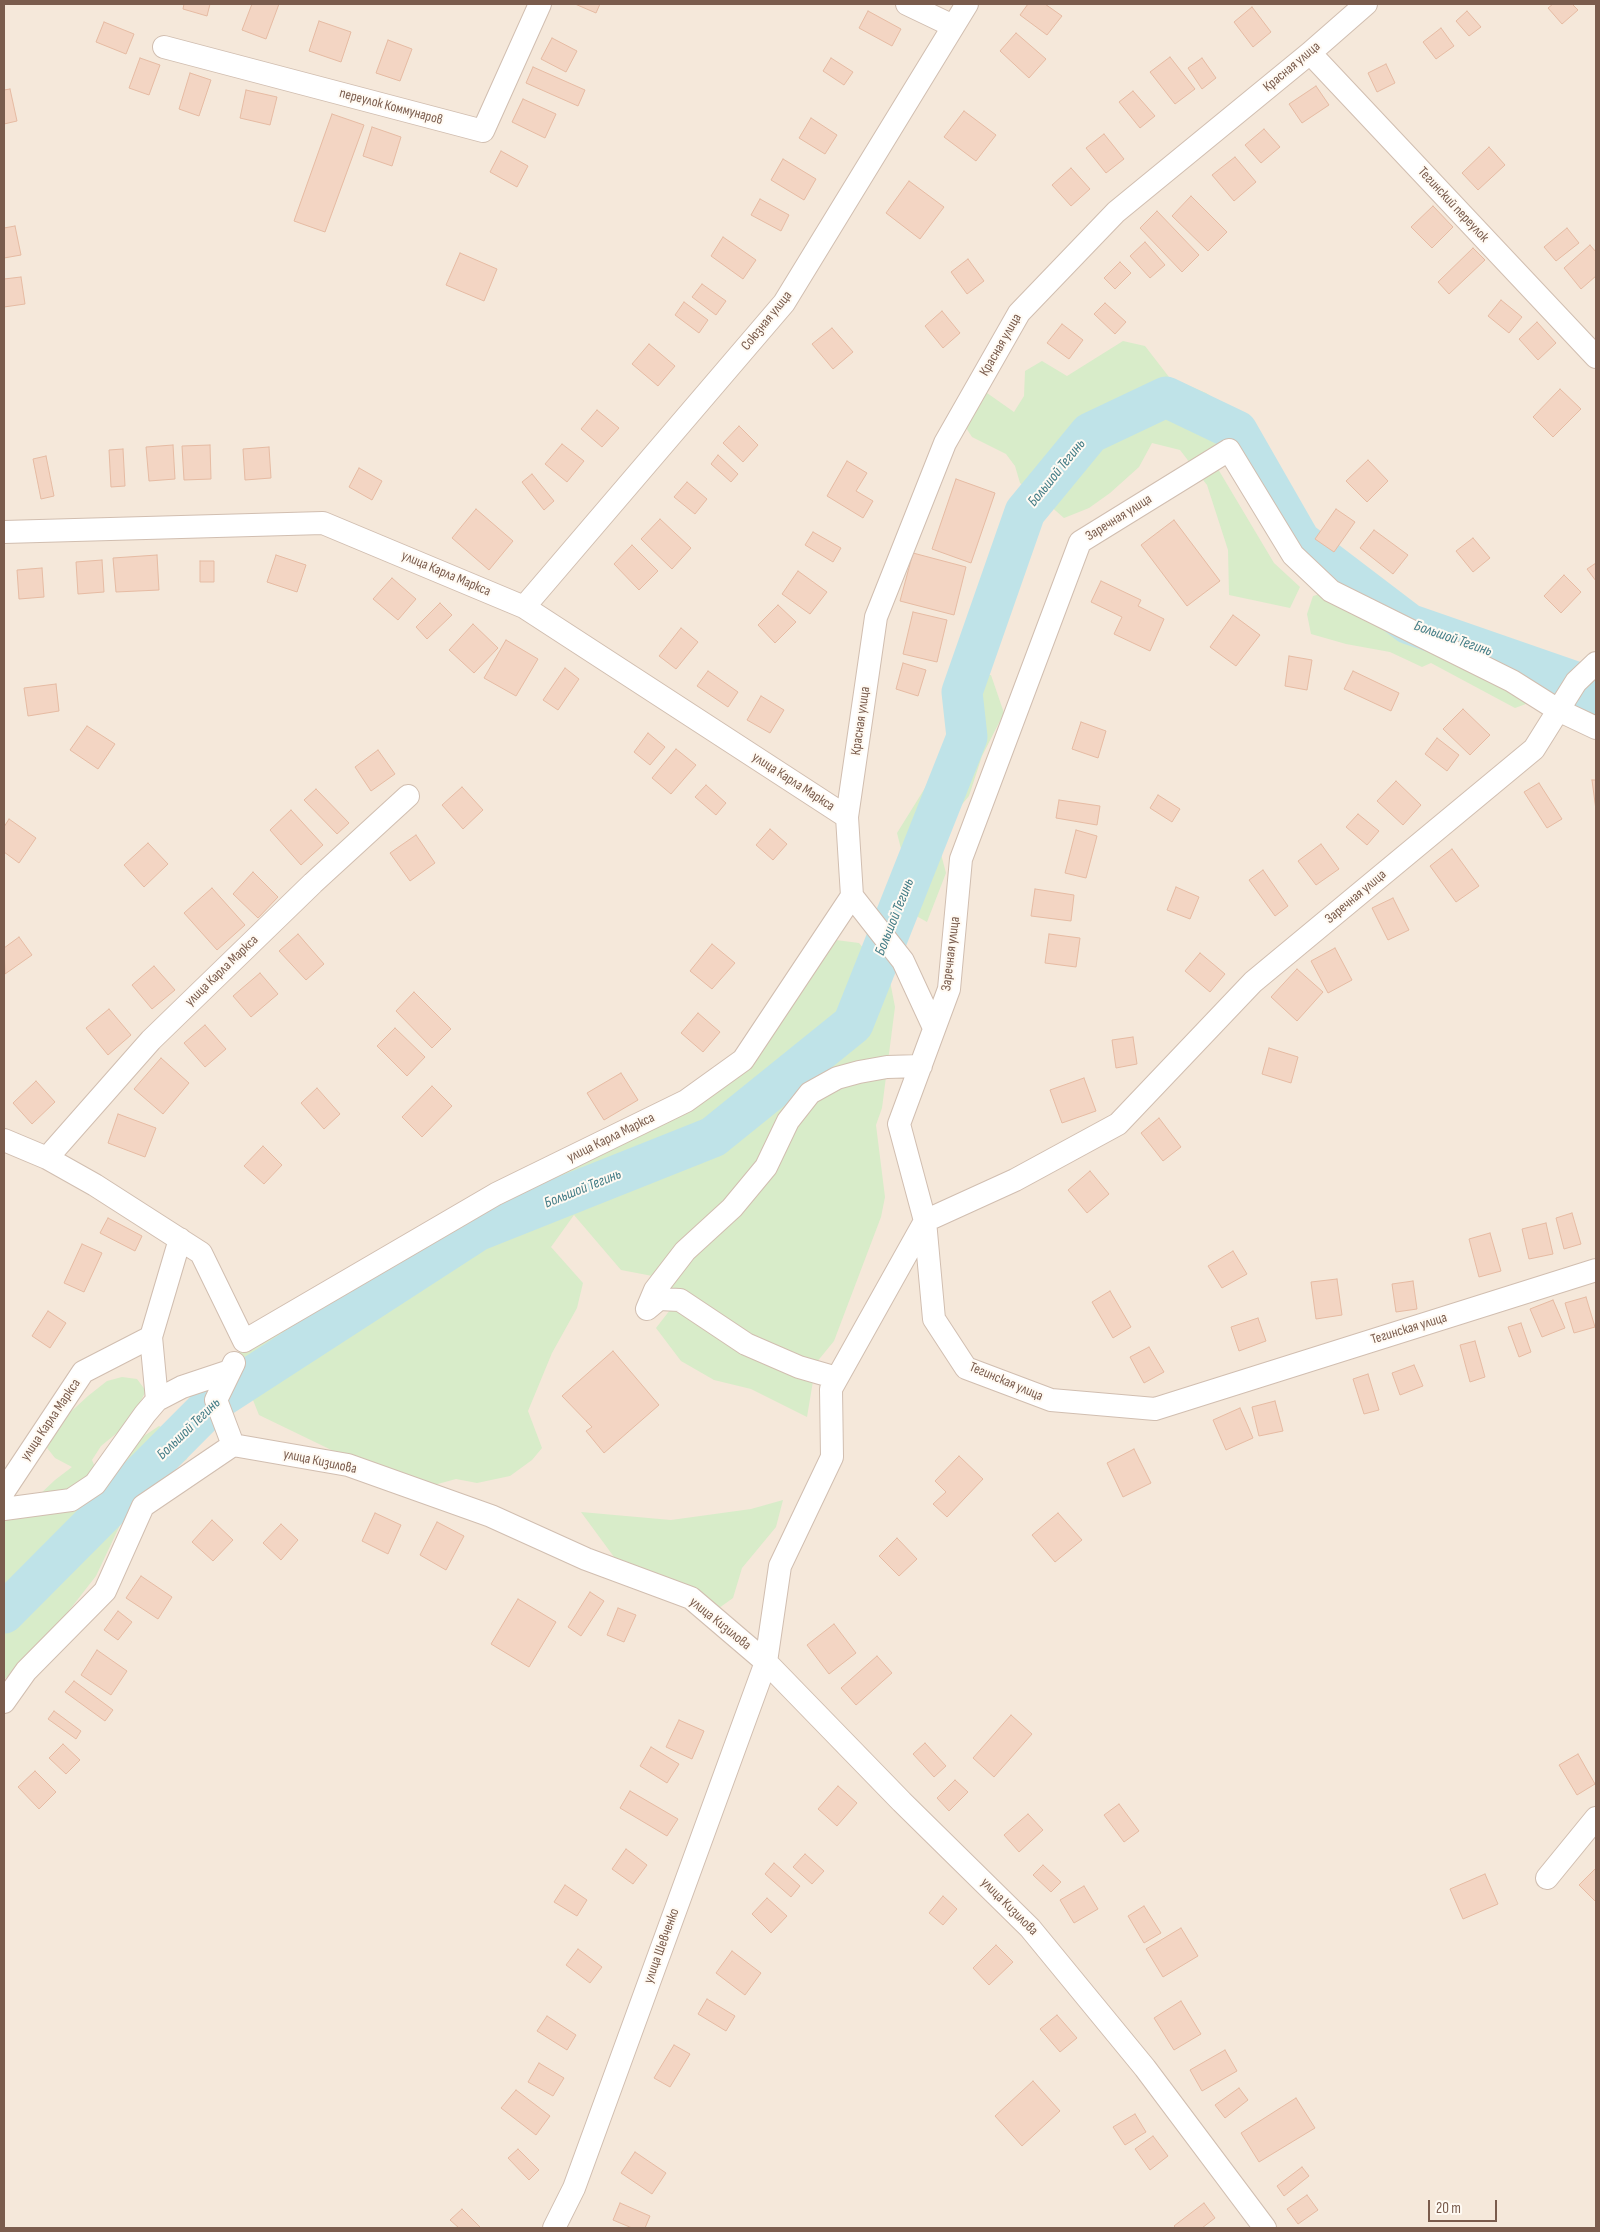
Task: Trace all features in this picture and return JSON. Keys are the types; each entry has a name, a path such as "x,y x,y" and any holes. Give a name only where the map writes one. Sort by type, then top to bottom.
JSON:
{"street":[{"name":"переулок Коммунаров","path":"164,47 483,131 540,4"},
{"path":"907,4 953,26"},
{"name":"Союзная улица","path":"524,607 784,303 967,4"},
{"name":"Красная улица","path":"847,817 876,617 945,443 1018,313 1116,212 1310,53 1366,4"},
{"name":"Тегинский переулок","path":"1310,53 1596,357"},
{"name":"Заречная улица","path":"1596,663 1576,682 1558,710 1534,749 1253,982 1118,1124 1015,1180 925,1222 899,1124 949,989 961,859 1080,542 1229,450 1293,555 1331,591 1512,681 1558,710 1596,728"},
{"name":"улица Карла Маркса","path":"4,532 323,522 524,607 847,817 852,896 743,1060 686,1101 496,1194 244,1341"},
{"name":"улица Карла Маркса","path":"48,1158 150,1040 408,796"},
{"path":"852,896 903,961 934,1028"},
{"path":"838,1378 799,1366 746,1344 680,1300 658,1299 647,1310 655,1290 685,1251 732,1208 766,1167 788,1121 810,1093 837,1078 859,1072 887,1067 921,1066"},
{"path":"4,1140 48,1158 95,1185 201,1253 244,1341 216,1400 233,1445 143,1506 105,1591 26,1671 4,1702"},
{"path":"766,1662 780,1566 832,1457 831,1389 925,1222"},
{"name":"Тегинская улица","path":"925,1222 934,1319 966,1368 1051,1400 1155,1409 1596,1270"},
{"path":"157,1400 151,1337 180,1239"},
{"name":"улица Карла Маркса","path":"4,1492 83,1372 151,1337"},
{"path":"4,1509 71,1500 96,1484 144,1414 157,1400 182,1387 230,1371"},
{"name":"улица Кизилова","path":"233,1445 348,1466 491,1516 586,1559 691,1598 766,1662 902,1802 1030,1928 1145,2068 1265,2228"},
{"name":"улица Шевченко","path":"554,2228 574,2188 766,1662"},
{"path":"1547,1878 1596,1818"}],"shaded area":[{"path":"4,4 1596,4 1596,2228 4,2228"}],"green space":[{"path":"1123,341 1145,346 1169,377 1206,393 1226,407 1228,433 1225,463 1218,469 1274,563 1300,587 1290,608 1229,595 1228,550 1207,485 1180,450 1152,443 1139,467 1110,493 1089,508 1064,518 1020,483 1015,466 1006,454 972,437 963,423 987,393 1014,412 1024,396 1025,371 1042,361 1067,376"},
{"path":"1331,591 1467,652 1505,647 1560,670 1556,693 1515,708 1431,663 1422,667 1390,652 1346,644 1311,634 1307,614 1313,596"},
{"path":"976,675 991,675 1004,713 982,756 969,796 936,835 946,873 927,922 888,900 905,865 897,833 948,751 956,712"},
{"path":"1596,678 1596,716 1587,712 1578,702"},
{"path":"836,940 859,943 890,981 895,1007 882,1108 876,1125 885,1197 881,1217 834,1341 816,1363 807,1417 751,1389 714,1380 681,1361 656,1328 670,1310 663,1278 621,1270 574,1215 551,1247 583,1283 577,1308 552,1353 528,1411 542,1448 532,1460 510,1476 477,1483 456,1479 434,1485 350,1459 259,1415 249,1390 216,1400 244,1341 743,1060"},
{"path":"122,1377 137,1379 146,1391 129,1423 101,1446 92,1460 106,1493 129,1446 159,1426 191,1441 187,1459 130,1504 96,1576 60,1622 4,1680 4,1520 18,1515 55,1480 72,1467 55,1458 44,1444 64,1418 88,1396 107,1381"},
{"path":"783,1500 776,1527 742,1568 733,1598 719,1608 617,1561 581,1512 671,1520 751,1509"}],"building":[{"path":"184,4 210,4 207,16 183,9"},
{"path":"252,4 279,4 266,39 242,30"},
{"path":"575,4 600,4 596,13"},
{"path":"1028,4 1045,4 1062,16 1047,35 1020,15"},
{"path":"1553,4 1572,4 1578,10 1562,24 1548,8"},
{"path":"1252,7 1271,32 1253,47 1234,22"},
{"path":"868,11 901,29 892,46 859,28"},
{"path":"1467,11 1481,27 1469,36 1456,21"},
{"path":"319,21 351,32 341,62 309,51"},
{"path":"104,22 134,34 126,54 96,42"},
{"path":"1441,28 1454,46 1436,59 1423,42"},
{"path":"1016,33 1046,59 1029,78 1000,51"},
{"path":"552,38 577,51 566,72 541,59"},
{"path":"388,40 412,49 400,81 376,73"},
{"path":"1170,57 1195,89 1175,104 1150,72"},
{"path":"140,58 160,65 149,95 129,88"},
{"path":"831,58 853,72 844,85 823,71"},
{"path":"1202,58 1216,78 1202,89 1188,68"},
{"path":"1386,64 1395,83 1377,92 1368,73"},
{"path":"533,67 585,90 578,106 526,83"},
{"path":"190,73 211,80 199,116 179,109"},
{"path":"1316,86 1329,105 1302,123 1289,104"},
{"path":"10,89 17,121 4,124 4,90"},
{"path":"246,90 277,97 270,125 240,118"},
{"path":"1133,91 1155,116 1140,128 1119,102"},
{"path":"523,99 556,114 545,138 512,122"},
{"path":"964,111 996,135 976,161 944,137"},
{"path":"332,114 364,125 325,232 294,221"},
{"path":"811,118 837,135 825,154 799,138"},
{"path":"372,127 401,137 392,166 363,156"},
{"path":"1264,129 1280,147 1261,163 1245,145"},
{"path":"1104,134 1124,159 1106,173 1086,148"},
{"path":"1489,147 1505,165 1478,190 1462,173"},
{"path":"501,151 528,166 517,187 490,172"},
{"path":"1235,157 1256,182 1234,201 1212,175"},
{"path":"783,159 816,179 804,200 771,180"},
{"path":"1071,168 1090,189 1071,206 1052,185"},
{"path":"909,181 944,207 920,239 886,213"},
{"path":"1191,196 1227,232 1208,251 1172,216"},
{"path":"760,199 789,215 781,231 751,215"},
{"path":"1433,206 1453,227 1432,248 1411,227"},
{"path":"1157,211 1199,255 1182,272 1140,228"},
{"path":"15,226 21,255 4,258 4,228"},
{"path":"1567,228 1579,243 1556,261 1544,247"},
{"path":"723,237 756,260 743,279 711,256"},
{"path":"1145,242 1165,265 1150,278 1130,256"},
{"path":"1590,245 1596,252 1596,276 1581,289 1564,268"},
{"path":"1473,248 1485,260 1449,294 1438,282"},
{"path":"460,253 497,269 484,301 446,285"},
{"path":"968,259 984,281 967,294 951,272"},
{"path":"1120,262 1131,273 1115,289 1104,278"},
{"path":"21,277 25,304 4,307 4,279"},
{"path":"702,284 726,301 716,315 692,297"},
{"path":"1501,300 1522,317 1509,333 1488,316"},
{"path":"684,302 708,320 699,333 675,315"},
{"path":"1105,303 1126,322 1115,334 1094,314"},
{"path":"942,311 960,333 943,348 925,326"},
{"path":"1537,322 1556,343 1538,360 1519,339"},
{"path":"1062,324 1083,340 1069,359 1047,343"},
{"path":"832,328 853,352 833,369 812,344"},
{"path":"649,344 675,366 658,386 632,364"},
{"path":"1560,389 1581,409 1553,437 1533,417"},
{"path":"597,410 619,428 602,447 581,429"},
{"path":"739,426 758,445 743,462 723,443"},
{"path":"562,444 584,461 567,482 545,464"},
{"path":"173,445 175,479 149,481 146,447"},
{"path":"210,445 211,479 184,480 182,446"},
{"path":"269,447 271,478 245,480 243,449"},
{"path":"123,449 125,486 111,487 109,450"},
{"path":"718,455 738,474 731,482 711,464"},
{"path":"46,456 54,496 41,499 33,459"},
{"path":"1368,460 1388,481 1367,502 1346,481"},
{"path":"847,461 867,473 856,491 873,501 863,518 827,496"},
{"path":"359,468 382,481 372,500 349,487"},
{"path":"532,474 554,501 544,510 522,482"},
{"path":"956,479 995,493 971,563 932,549"},
{"path":"687,482 707,499 695,514 674,497"},
{"path":"476,509 513,541 489,570 452,538"},
{"path":"1336,509 1355,522 1334,552 1315,539"},
{"path":"660,519 691,548 672,569 641,539"},
{"path":"1174,520 1220,581 1187,606 1141,545"},
{"path":"1374,530 1408,555 1393,574 1360,548"},
{"path":"813,532 841,548 833,562 805,545"},
{"path":"1473,538 1490,558 1473,572 1456,551"},
{"path":"632,545 658,571 639,590 614,564"},
{"path":"913,553 966,567 954,615 900,601"},
{"path":"157,555 159,590 116,592 113,558"},
{"path":"276,555 306,565 297,592 267,582"},
{"path":"102,560 104,592 78,594 76,562"},
{"path":"200,561 214,561 214,582 200,582"},
{"path":"1596,563 1596,581 1587,569"},
{"path":"42,568 44,597 19,599 17,570"},
{"path":"798,571 827,592 810,614 782,594"},
{"path":"1564,575 1581,592 1561,613 1544,596"},
{"path":"392,578 416,599 398,620 373,599"},
{"path":"1101,581 1141,600 1138,606 1164,619 1150,651 1114,634 1122,617 1091,602"},
{"path":"440,603 452,615 427,639 416,627"},
{"path":"778,605 796,622 775,643 758,625"},
{"path":"913,612 947,620 937,662 903,654"},
{"path":"1233,615 1260,635 1236,666 1210,647"},
{"path":"473,624 498,648 474,673 449,650"},
{"path":"681,628 698,642 676,669 659,656"},
{"path":"506,640 538,659 516,696 484,678"},
{"path":"1289,656 1312,660 1307,690 1285,686"},
{"path":"903,663 926,670 918,696 896,689"},
{"path":"565,668 579,679 558,710 543,700"},
{"path":"708,671 738,692 728,707 697,686"},
{"path":"1353,671 1399,693 1391,711 1344,689"},
{"path":"56,684 59,711 28,716 24,688"},
{"path":"761,696 784,710 770,733 747,720"},
{"path":"1463,709 1490,735 1470,755 1443,729"},
{"path":"1081,722 1106,731 1098,758 1072,749"},
{"path":"87,726 115,744 98,769 70,750"},
{"path":"648,733 665,747 650,765 634,752"},
{"path":"1437,738 1459,755 1447,771 1425,754"},
{"path":"676,749 696,765 671,794 652,778"},
{"path":"378,750 395,774 371,791 355,767"},
{"path":"1592,780 1596,780 1596,810"},
{"path":"1396,781 1421,805 1403,825 1377,801"},
{"path":"1539,783 1562,819 1547,828 1524,792"},
{"path":"706,785 726,803 716,815 695,797"},
{"path":"462,787 483,810 463,829 442,805"},
{"path":"316,789 349,823 337,834 304,800"},
{"path":"1158,795 1180,809 1172,822 1150,808"},
{"path":"1059,800 1100,806 1097,825 1056,818"},
{"path":"291,810 323,845 301,865 270,830"},
{"path":"1358,814 1379,831 1367,845 1346,827"},
{"path":"9,819 36,838 19,863 4,852 4,827"},
{"path":"770,829 787,844 773,860 756,845"},
{"path":"1076,830 1097,836 1086,878 1065,873"},
{"path":"416,835 435,863 410,881 390,853"},
{"path":"148,843 168,864 144,887 124,865"},
{"path":"1321,844 1339,869 1316,885 1298,861"},
{"path":"1452,849 1479,886 1456,902 1430,866"},
{"path":"1263,870 1288,906 1275,916 1249,880"},
{"path":"253,872 278,897 258,918 233,894"},
{"path":"1176,887 1199,897 1190,919 1167,910"},
{"path":"212,888 245,925 217,950 184,913"},
{"path":"1035,889 1074,895 1071,921 1031,916"},
{"path":"1393,898 1409,930 1388,940 1372,908"},
{"path":"298,934 324,964 306,980 279,951"},
{"path":"1049,934 1080,938 1076,967 1045,963"},
{"path":"19,937 32,955 5,974 4,948"},
{"path":"712,944 735,963 712,989 690,971"},
{"path":"1335,948 1352,980 1328,993 1311,961"},
{"path":"1200,953 1225,974 1210,992 1185,971"},
{"path":"154,966 175,990 152,1009 132,985"},
{"path":"1297,969 1323,992 1297,1021 1271,997"},
{"path":"260,973 278,994 251,1017 233,996"},
{"path":"414,992 451,1029 432,1048 396,1011"},
{"path":"109,1009 131,1035 108,1055 86,1028"},
{"path":"698,1013 720,1032 703,1052 681,1033"},
{"path":"205,1025 226,1049 205,1067 184,1043"},
{"path":"395,1028 425,1057 407,1076 377,1046"},
{"path":"1133,1037 1137,1064 1116,1068 1112,1040"},
{"path":"1269,1048 1298,1057 1291,1083 1262,1074"},
{"path":"161,1058 189,1083 163,1114 134,1089"},
{"path":"621,1073 638,1100 604,1120 587,1093"},
{"path":"1084,1078 1096,1111 1062,1123 1050,1090"},
{"path":"36,1081 55,1102 32,1124 13,1103"},
{"path":"432,1086 452,1106 422,1137 402,1117"},
{"path":"317,1088 340,1114 324,1129 301,1103"},
{"path":"118,1114 156,1128 145,1157 108,1143"},
{"path":"1159,1118 1181,1147 1163,1161 1141,1133"},
{"path":"263,1146 282,1165 264,1184 244,1166"},
{"path":"1090,1171 1109,1194 1087,1213 1068,1190"},
{"path":"1572,1213 1581,1244 1564,1249 1556,1218"},
{"path":"108,1218 142,1236 135,1251 100,1233"},
{"path":"1546,1223 1553,1254 1529,1259 1522,1229"},
{"path":"1490,1233 1501,1271 1479,1277 1469,1239"},
{"path":"82,1244 102,1253 84,1292 64,1283"},
{"path":"1233,1251 1247,1274 1222,1288 1208,1266"},
{"path":"1337,1279 1342,1315 1316,1319 1311,1282"},
{"path":"1413,1281 1417,1309 1396,1312 1392,1284"},
{"path":"1110,1291 1131,1327 1113,1338 1092,1302"},
{"path":"1586,1297 1595,1327 1574,1333 1565,1303"},
{"path":"1553,1300 1565,1328 1542,1337 1530,1309"},
{"path":"48,1311 66,1323 50,1348 32,1336"},
{"path":"1258,1318 1266,1341 1239,1351 1231,1327"},
{"path":"1521,1323 1531,1352 1519,1357 1508,1327"},
{"path":"1475,1341 1485,1377 1470,1382 1460,1345"},
{"path":"1149,1347 1164,1372 1144,1383 1130,1357"},
{"path":"613,1351 659,1405 604,1453 586,1431 592,1427 562,1396"},
{"path":"1414,1365 1423,1386 1400,1395 1392,1373"},
{"path":"1368,1374 1379,1410 1364,1414 1353,1379"},
{"path":"1275,1401 1283,1431 1259,1436 1252,1407"},
{"path":"1240,1408 1253,1438 1226,1450 1213,1420"},
{"path":"1134,1449 1151,1483 1123,1497 1107,1463"},
{"path":"959,1456 983,1479 947,1517 933,1504 946,1492 935,1481"},
{"path":"375,1513 401,1525 388,1554 362,1541"},
{"path":"1058,1513 1082,1540 1055,1562 1032,1535"},
{"path":"212,1520 233,1540 213,1561 192,1542"},
{"path":"437,1522 464,1536 446,1570 420,1555"},
{"path":"281,1524 298,1540 281,1560 263,1543"},
{"path":"897,1538 917,1559 899,1576 879,1556"},
{"path":"141,1576 172,1597 158,1619 126,1598"},
{"path":"590,1592 604,1601 581,1636 568,1627"},
{"path":"518,1599 556,1622 529,1667 491,1644"},
{"path":"618,1608 636,1615 624,1642 607,1635"},
{"path":"118,1611 132,1622 118,1640 104,1630"},
{"path":"834,1624 856,1653 829,1674 807,1645"},
{"path":"97,1650 127,1671 111,1695 81,1675"},
{"path":"877,1656 892,1673 856,1705 841,1688"},
{"path":"74,1681 113,1710 105,1721 65,1692"},
{"path":"54,1711 81,1731 76,1739 48,1719"},
{"path":"1011,1715 1032,1734 994,1777 973,1758"},
{"path":"679,1720 704,1731 692,1759 666,1747"},
{"path":"925,1743 946,1766 934,1777 913,1754"},
{"path":"63,1744 80,1760 66,1774 49,1758"},
{"path":"651,1747 679,1764 667,1783 640,1766"},
{"path":"1578,1754 1595,1784 1577,1795 1559,1765"},
{"path":"35,1771 56,1792 39,1809 18,1787"},
{"path":"955,1780 968,1792 949,1811 937,1798"},
{"path":"838,1786 857,1803 837,1826 818,1809"},
{"path":"630,1791 678,1819 667,1836 620,1808"},
{"path":"1119,1804 1139,1831 1124,1842 1104,1815"},
{"path":"1028,1814 1043,1830 1019,1852 1004,1835"},
{"path":"626,1849 647,1865 633,1884 612,1869"},
{"path":"805,1854 824,1871 812,1884 793,1867"},
{"path":"774,1863 800,1886 791,1897 765,1874"},
{"path":"1043,1865 1061,1882 1051,1892 1033,1875"},
{"path":"1596,1868 1596,1902 1579,1885"},
{"path":"1485,1874 1498,1904 1463,1919 1450,1889"},
{"path":"565,1885 587,1900 577,1916 554,1902"},
{"path":"1084,1886 1098,1909 1074,1923 1060,1900"},
{"path":"943,1896 957,1909 943,1925 929,1913"},
{"path":"767,1898 787,1916 771,1933 752,1914"},
{"path":"1144,1906 1161,1933 1144,1943 1128,1916"},
{"path":"1181,1928 1198,1956 1163,1977 1146,1949"},
{"path":"996,1945 1013,1962 989,1985 973,1968"},
{"path":"578,1949 602,1967 590,1983 566,1965"},
{"path":"732,1951 761,1973 745,1995 716,1973"},
{"path":"707,1999 735,2016 726,2031 698,2014"},
{"path":"1181,2001 1201,2034 1174,2050 1154,2018"},
{"path":"1057,2015 1077,2038 1060,2052 1040,2029"},
{"path":"547,2016 576,2035 567,2050 537,2031"},
{"path":"674,2045 690,2054 670,2087 654,2078"},
{"path":"1225,2050 1237,2071 1202,2091 1190,2070"},
{"path":"539,2063 564,2078 553,2096 528,2082"},
{"path":"1033,2081 1060,2111 1022,2146 995,2116"},
{"path":"1239,2088 1248,2100 1225,2118 1215,2105"},
{"path":"516,2090 550,2116 536,2135 501,2108"},
{"path":"1296,2098 1315,2128 1259,2162 1241,2133"},
{"path":"1135,2114 1146,2132 1125,2145 1113,2127"},
{"path":"1153,2136 1168,2156 1150,2170 1135,2149"},
{"path":"518,2149 539,2170 529,2180 508,2158"},
{"path":"635,2152 666,2173 652,2194 621,2173"},
{"path":"1302,2167 1309,2176 1284,2196 1277,2186"},
{"path":"1307,2195 1318,2210 1298,2224 1287,2209"},
{"path":"620,2203 650,2216 645,2228 632,2228 613,2220"},
{"path":"1204,2203 1215,2218 1202,2228 1176,2228 1174,2226"},
{"path":"462,2209 481,2228 459,2228 450,2220"}],"waterway":[{"name":"Большой Тегинь","path":"4,1613 216,1400 477,1231 713,1137 853,1024 967,737 962,692 1025,512 1090,433 1166,397 1237,431 1300,541 1409,624 1576,682 1596,697"}]}
